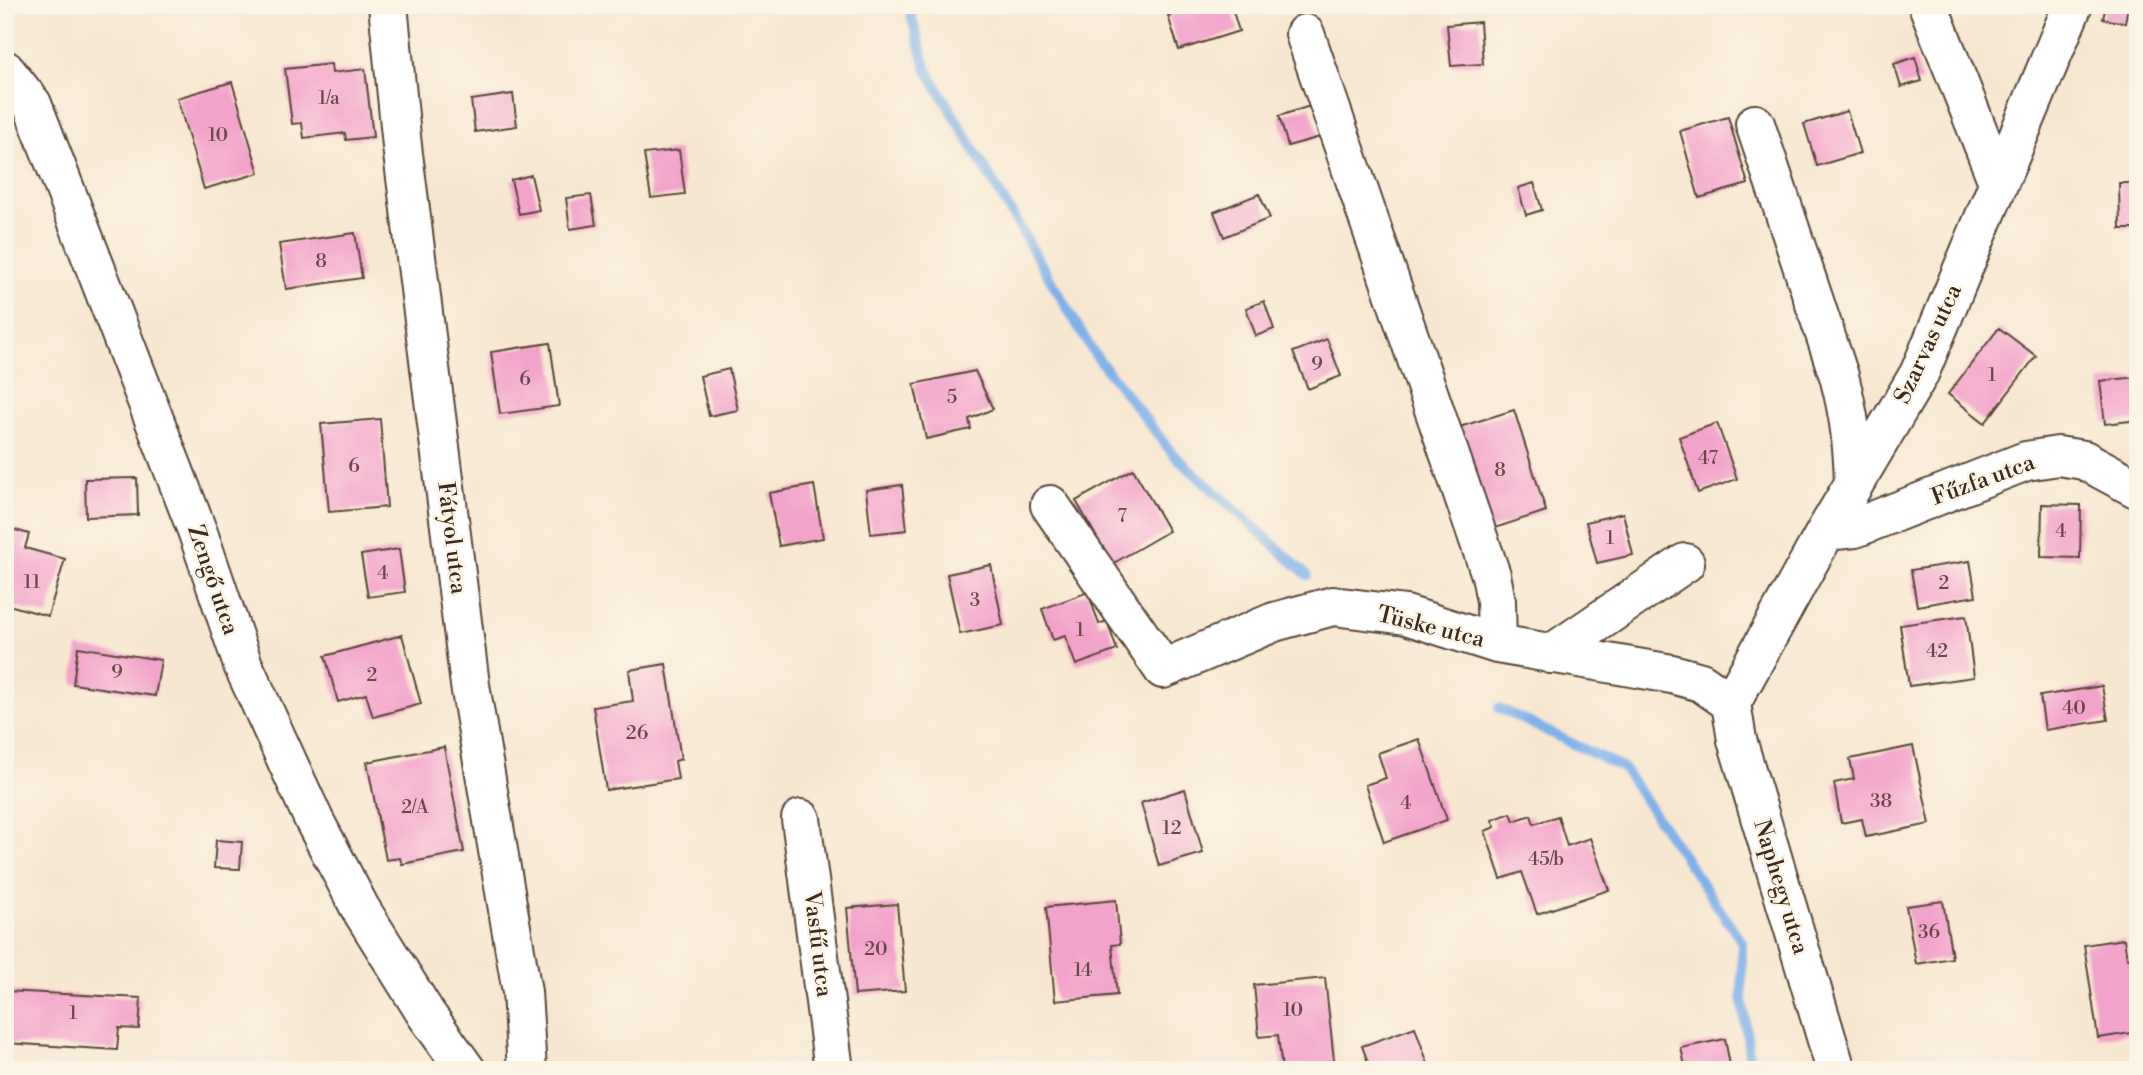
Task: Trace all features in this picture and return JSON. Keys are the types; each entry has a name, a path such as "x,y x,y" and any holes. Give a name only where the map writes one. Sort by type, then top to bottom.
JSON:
{"street":[{"name":"Fátyol utca","path":"388,5 402,146 470,685 522,992 527,1070"},
{"path":"1928,5 1998,182"},
{"name":"Szarvas utca","path":"1731,703 1826,531 1919,374 2073,5"},
{"path":"1305,34 1491,575 1496,601 1497,644"},
{"name":"Zengő utca","path":"5,70 32,104 198,533 243,665 297,785 360,908 426,1014 466,1070"},
{"path":"1755,124 1839,376 1849,414 1854,484"},
{"name":"Fűzfa utca","path":"1826,531 1854,528 2026,461 2059,456 2084,460 2138,489"},
{"name":"Tüske utca","path":"1050,505 1163,669 1273,622 1333,606 1405,615 1497,644 1672,674 1701,682 1731,703"},
{"path":"1551,654 1685,563"},
{"name":"Naphegy utca","path":"1731,703 1737,740 1836,1070"},
{"name":"Vasfű utca","path":"802,819 834,1070"}],"building":[{"path":"1202,5 1231,5 1239,31 1179,50 1168,16"},
{"path":"2106,5 2128,5 2125,23 2103,19"},
{"path":"1480,22 1483,64 1451,66 1447,25"},
{"path":"1915,57 1922,81 1901,87 1894,64"},
{"path":"331,64 332,73 365,69 373,137 346,140 345,133 304,138 302,123 292,124 285,69"},
{"path":"232,82 259,173 204,189 177,98"},
{"path":"513,94 517,126 475,132 471,100"},
{"path":"1310,106 1320,137 1288,146 1279,116"},
{"path":"1847,111 1860,153 1817,166 1804,124"},
{"path":"1728,117 1748,184 1699,198 1680,131"},
{"path":"679,150 685,194 651,198 644,154"},
{"path":"531,175 539,210 519,214 511,180"},
{"path":"1534,183 1542,210 1526,215 1518,188"},
{"path":"2119,183 2138,183 2138,229 2120,229"},
{"path":"1259,194 1270,218 1224,237 1214,212"},
{"path":"591,195 596,225 570,229 566,198"},
{"path":"355,233 362,278 286,289 279,244"},
{"path":"1264,301 1274,329 1256,336 1246,308"},
{"path":"1999,328 2036,356 1985,423 1948,394"},
{"path":"1327,339 1341,376 1308,389 1293,352"},
{"path":"550,343 559,406 500,414 491,352"},
{"path":"729,369 738,410 709,416 700,376"},
{"path":"975,371 993,409 969,419 971,429 926,439 914,384"},
{"path":"2138,377 2138,420 2105,424 2100,381"},
{"path":"1514,410 1546,511 1486,531 1453,429"},
{"path":"380,419 387,507 329,512 321,424"},
{"path":"1717,423 1737,479 1698,493 1679,437"},
{"path":"1133,469 1169,531 1112,564 1076,501"},
{"path":"137,478 138,515 86,517 85,479"},
{"path":"814,485 823,538 779,546 769,493"},
{"path":"902,485 907,530 871,534 866,490"},
{"path":"2042,504 2081,505 2080,558 2041,557"},
{"path":"1623,513 1633,555 1597,563 1586,522"},
{"path":"5,527 29,534 25,548 65,559 48,616 5,604"},
{"path":"399,549 405,592 368,597 361,555"},
{"path":"1970,561 1976,596 1917,606 1911,570"},
{"path":"991,565 1003,625 960,634 947,574"},
{"path":"1088,592 1099,624 1107,621 1117,650 1076,665 1065,636 1053,640 1042,609"},
{"path":"1966,616 1974,677 1909,686 1900,625"},
{"path":"402,635 421,704 373,717 366,694 338,702 325,656"},
{"path":"78,647 161,660 155,696 73,684"},
{"path":"666,664 681,759 675,761 678,779 606,790 593,707 633,701 629,670"},
{"path":"2102,686 2108,720 2045,730 2040,696"},
{"path":"1419,739 1447,820 1384,842 1365,785 1386,778 1378,753"},
{"path":"1913,746 1930,824 1866,837 1862,819 1841,823 1834,783 1854,779 1850,759"},
{"path":"444,747 464,852 402,864 400,858 386,860 367,762"},
{"path":"1185,789 1203,853 1159,866 1141,803"},
{"path":"1511,813 1514,821 1531,815 1534,824 1558,816 1567,846 1590,838 1609,890 1537,914 1522,872 1501,879 1485,831 1495,827 1492,820"},
{"path":"216,840 242,842 240,869 214,868"},
{"path":"1116,900 1120,944 1112,945 1117,995 1055,1001 1046,907"},
{"path":"1943,901 1952,958 1916,964 1906,906"},
{"path":"897,904 905,991 855,995 847,908"},
{"path":"2124,939 2127,958 2138,956 2138,1032 2098,1038 2084,945"},
{"path":"1325,978 1335,1069 1282,1070 1278,1035 1259,1037 1254,985"},
{"path":"5,991 141,998 139,1029 119,1028 117,1050 5,1043"},
{"path":"1415,1027 1430,1070 1371,1070 1362,1046"},
{"path":"1725,1039 1731,1070 1686,1070 1681,1048"}],"waterway":[{"path":"908,5 927,70 1093,352 1173,454 1307,575"},
{"path":"1499,708 1623,768 1742,942 1742,996 1751,1070"}]}
